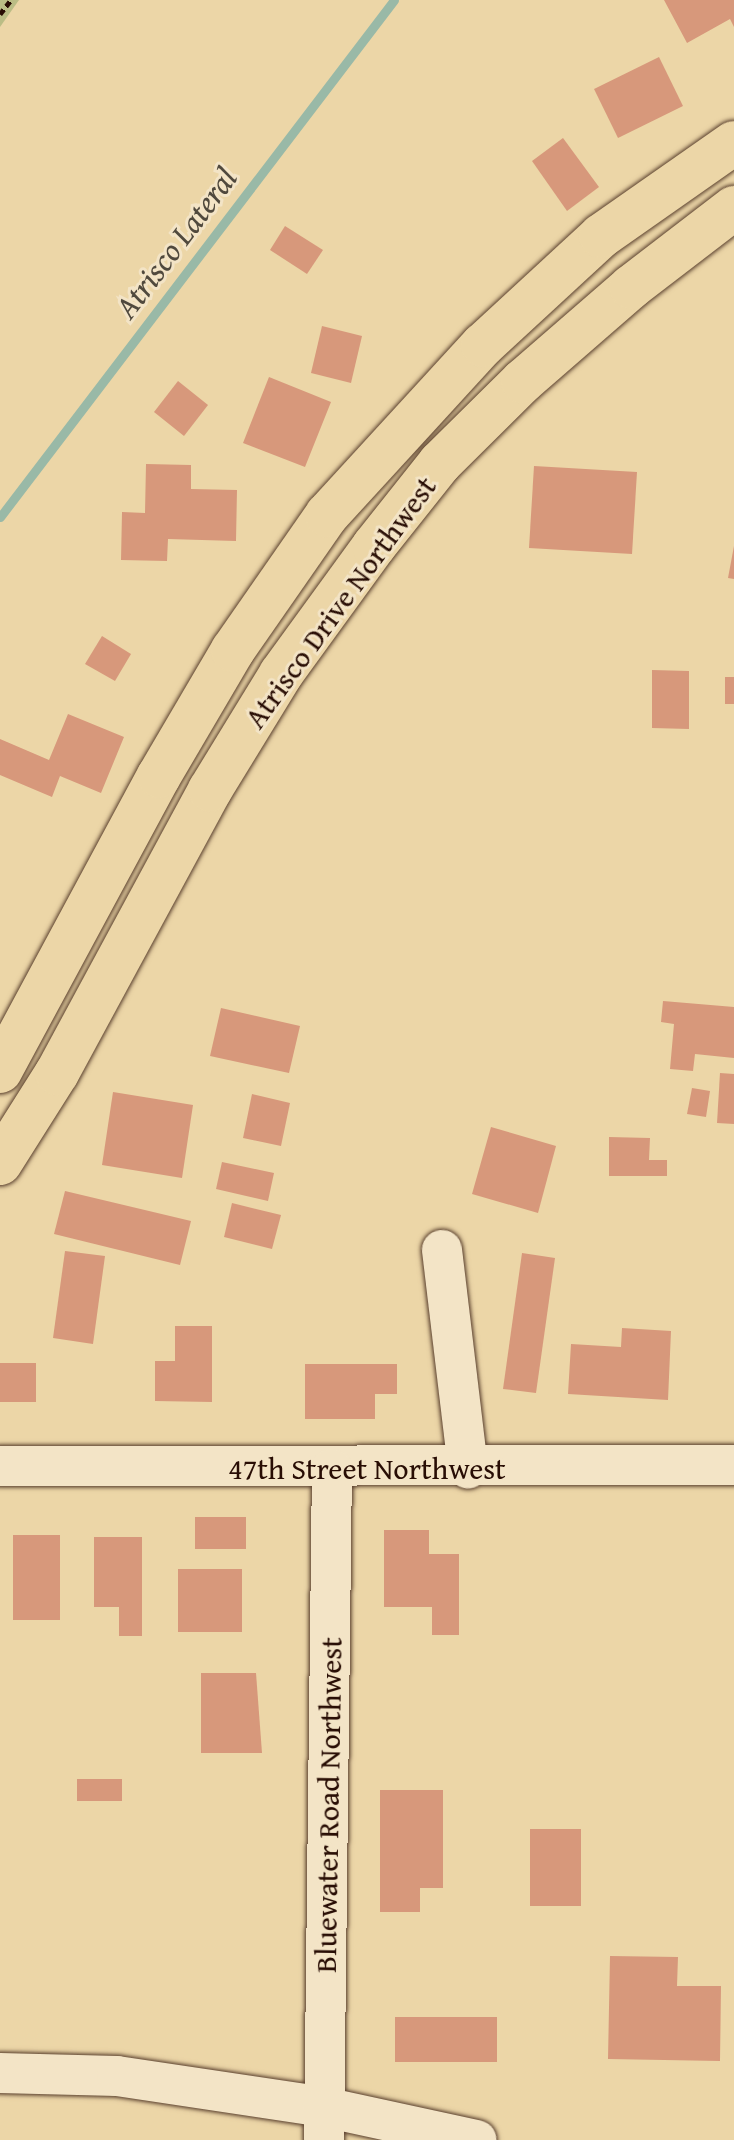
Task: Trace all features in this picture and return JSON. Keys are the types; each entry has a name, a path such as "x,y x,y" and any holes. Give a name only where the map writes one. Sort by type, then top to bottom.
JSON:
{"main road":[{"name":"Atrisco Drive Northwest","path":"0,1071 233,650 327,515 483,345 601,236 734,143"},
{"name":"Atrisco Drive Northwest","path":"0,1163 57,1073 210,790 281,674 374,546 440,463 523,381 631,287 734,208"}],"street":[{"path":"442,1250 468,1468"},
{"name":"47th Street Northwest","path":"0,1466 332,1469 734,1465"},
{"name":"Bluewater Road Northwest","path":"324,2123 332,1469"},
{"path":"0,2073 117,2076 324,2123 476,2140"}],"path":[{"path":"0,14 11,0"}],"green space":[{"path":"0,0 19,0 0,27"}],"building":[{"path":"664,0 734,0 734,27 730,19 687,43"},
{"path":"659,57 683,106 618,138 594,89"},
{"path":"563,138 599,187 567,211 532,161"},
{"path":"285,226 323,250 307,274 270,250"},
{"path":"322,326 362,336 351,383 311,373"},
{"path":"269,377 331,402 305,467 243,443"},
{"path":"178,381 208,405 184,436 154,412"},
{"path":"146,464 191,465 191,489 237,490 236,541 168,539 167,561 121,560 122,512 145,513"},
{"path":"534,466 637,472 632,554 529,548"},
{"path":"734,546 734,579 728,578"},
{"path":"102,636 131,654 115,681 85,664"},
{"path":"652,670 689,671 689,729 652,728"},
{"path":"725,677 734,677 734,704 725,704"},
{"path":"68,714 124,737 101,793 60,776 52,797 0,775 0,739 49,760"},
{"path":"663,1001 734,1007 734,1058 695,1054 693,1071 670,1069 674,1024 661,1022"},
{"path":"221,1008 300,1026 289,1073 210,1056"},
{"path":"720,1073 734,1074 734,1124 717,1123"},
{"path":"692,1088 710,1091 706,1117 687,1114"},
{"path":"113,1092 193,1105 182,1178 102,1165"},
{"path":"252,1094 290,1103 281,1146 243,1138"},
{"path":"491,1127 556,1146 538,1213 472,1194"},
{"path":"609,1137 650,1138 649,1160 667,1160 667,1176 609,1176"},
{"path":"222,1162 274,1173 268,1201 216,1189"},
{"path":"65,1191 191,1221 180,1265 54,1234"},
{"path":"232,1203 281,1215 272,1249 224,1237"},
{"path":"65,1251 105,1256 93,1344 53,1338"},
{"path":"522,1253 555,1258 536,1393 503,1389"},
{"path":"175,1326 212,1326 212,1402 155,1401 155,1361 175,1361"},
{"path":"622,1328 671,1331 668,1400 568,1394 571,1344 621,1347"},
{"path":"0,1363 36,1363 36,1402 0,1402"},
{"path":"305,1364 397,1364 397,1394 375,1394 375,1419 305,1419"},
{"path":"195,1517 246,1517 246,1549 195,1549"},
{"path":"384,1530 429,1530 429,1554 459,1554 459,1635 432,1635 432,1607 384,1607"},
{"path":"13,1535 60,1535 60,1620 13,1620"},
{"path":"94,1537 142,1537 142,1636 119,1636 119,1607 94,1607"},
{"path":"178,1569 242,1569 242,1632 178,1632"},
{"path":"201,1673 256,1673 262,1753 201,1753"},
{"path":"77,1779 122,1779 122,1801 77,1801"},
{"path":"380,1790 443,1790 443,1888 420,1888 420,1912 380,1912"},
{"path":"530,1829 581,1829 581,1906 530,1906"},
{"path":"610,1956 678,1957 677,1986 721,1986 720,2061 608,2059"},
{"path":"395,2017 497,2017 497,2062 395,2062"}],"waterway":[{"name":"Atrisco Lateral","path":"0,517 394,0"}]}
